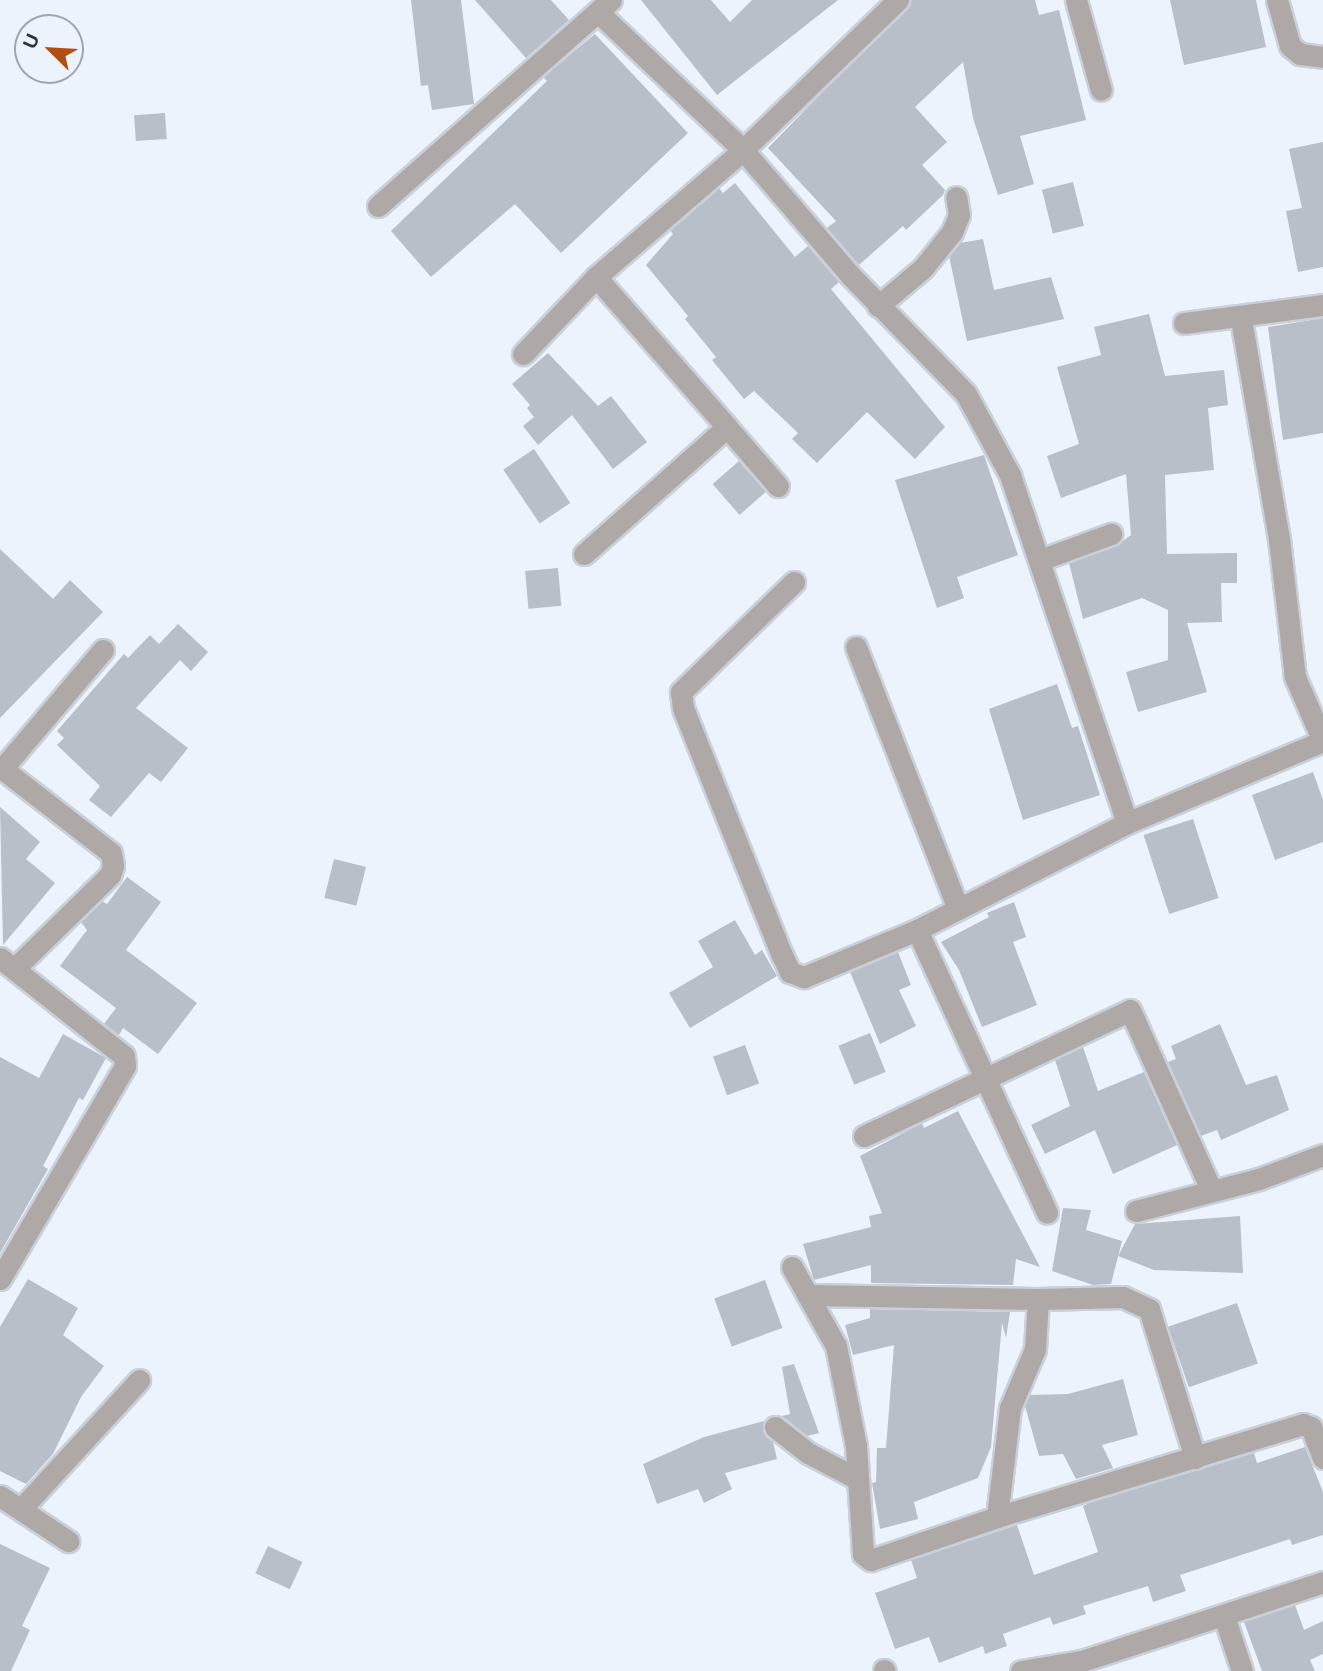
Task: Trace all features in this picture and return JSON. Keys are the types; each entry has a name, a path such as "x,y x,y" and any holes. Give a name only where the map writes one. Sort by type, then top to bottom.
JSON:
{"street":[{"path":"523,354 596,277 743,150 898,0"},
{"path":"1076,0 1101,90"},
{"path":"1277,0 1290,46 1300,54 1323,57"},
{"path":"378,206 604,6 743,150 878,306 966,394 1010,475 1128,823"},
{"path":"878,306 923,268 952,232 959,215 956,197"},
{"path":"596,277 778,486"},
{"path":"1184,323 1241,319 1323,305"},
{"path":"794,582 681,692 683,708 790,972 804,977 917,930 1128,823 1323,741 1295,677 1279,539 1241,319"},
{"path":"584,554 727,427"},
{"path":"1040,560 1111,534"},
{"path":"856,647 958,909"},
{"path":"0,1279 125,1066 124,1056 4,968 110,875 113,866 111,853 1,768 103,650"},
{"path":"917,930 1047,1212"},
{"path":"864,1136 1130,1010 1210,1189"},
{"path":"1136,1211 1210,1189 1259,1179 1323,1155"},
{"path":"792,1267 836,1346 850,1404 863,1553 871,1560 997,1517 1303,1424 1311,1427 1323,1458"},
{"path":"808,1295 1038,1299 1124,1297 1150,1310 1195,1458"},
{"path":"997,1517 1010,1408 1035,1349 1038,1299"},
{"path":"21,1509 139,1380"},
{"path":"775,1427 808,1453 858,1479"},
{"path":"0,1496 68,1541"},
{"path":"1021,1671 1084,1666 1323,1582"},
{"path":"1224,1616 1242,1671"}],"building":[{"path":"411,0 461,0 474,104 432,110 428,85 421,86"},
{"path":"475,0 551,0 569,20 526,58"},
{"path":"641,0 711,0 730,22 752,0 838,0 717,95"},
{"path":"912,0 1035,0 1039,15 1059,10 1086,120 1020,136 1034,184 998,195 973,118 963,62 915,107 947,142 922,165 945,190 943,195 906,230 903,226 859,265 827,228 836,221 768,148"},
{"path":"1170,0 1256,0 1266,47 1184,65"},
{"path":"595,34 688,133 561,253 515,204 431,277 391,231 547,81 543,77"},
{"path":"165,113 167,139 136,141 134,115"},
{"path":"1323,142 1323,267 1298,272 1286,211 1302,208 1289,149"},
{"path":"1073,182 1084,226 1053,233 1042,190"},
{"path":"735,183 795,257 808,246 839,282 831,289 945,427 915,459 867,412 817,463 792,439 798,433 754,391 744,399 712,360 716,357 685,319 688,316 646,265 673,234 670,230 719,188 723,193"},
{"path":"983,239 994,290 1051,277 1064,319 967,341 949,256 960,243"},
{"path":"1149,314 1165,376 1224,370 1228,405 1208,408 1214,470 1165,475 1167,554 1237,553 1237,583 1221,583 1222,622 1187,623 1207,692 1138,712 1126,672 1168,660 1168,610 1142,598 1083,619 1069,563 1116,546 1131,535 1126,474 1061,498 1047,456 1079,444 1057,367 1101,355 1094,327"},
{"path":"1323,318 1323,433 1283,440 1268,327"},
{"path":"548,353 598,406 611,396 647,442 613,469 572,415 538,445 523,426 534,417 527,408 530,405 512,384"},
{"path":"534,449 570,503 540,524 503,470"},
{"path":"984,455 1018,555 957,577 964,598 937,608 895,480"},
{"path":"739,461 766,492 739,515 713,484"},
{"path":"0,549 53,599 70,580 103,612 0,718"},
{"path":"558,568 561,606 528,609 525,571"},
{"path":"178,624 208,652 191,671 180,660 136,708 188,748 161,782 149,773 111,817 89,800 100,786 57,745 64,738 57,731 124,654 128,658 150,635 159,644"},
{"path":"1057,684 1072,728 1078,726 1100,795 1023,820 989,709"},
{"path":"1313,772 1323,800 1323,842 1275,860 1252,795"},
{"path":"0,807 40,842 26,859 55,883 3,945"},
{"path":"1193,819 1219,898 1169,914 1144,835"},
{"path":"334,859 366,867 356,906 324,898"},
{"path":"127,877 161,902 126,950 197,1003 158,1054 123,1028 119,1035 104,1024 116,1008 60,966 87,930 81,922 102,901 107,904"},
{"path":"1014,902 1026,937 1013,942 1037,1005 982,1027 959,970 941,942 989,917 987,913"},
{"path":"735,920 755,955 762,950 777,976 690,1028 669,993 713,967 698,941"},
{"path":"898,952 911,985 899,990 916,1026 880,1044 850,972"},
{"path":"1220,1024 1246,1085 1277,1075 1289,1110 1221,1140 1217,1130 1201,1136 1168,1062 1176,1059 1171,1046"},
{"path":"870,1033 886,1072 854,1085 838,1046"},
{"path":"63,1034 106,1058 83,1100 79,1098 43,1166 48,1169 0,1253 0,1057 39,1078"},
{"path":"745,1045 759,1084 727,1095 713,1057"},
{"path":"1083,1047 1098,1091 1144,1072 1177,1145 1113,1174 1095,1130 1045,1154 1031,1125 1070,1106 1055,1060"},
{"path":"958,1111 1040,1267 1016,1259 1013,1285 871,1283 871,1265 814,1280 803,1244 871,1227 869,1216 882,1213 860,1156 922,1123 924,1128"},
{"path":"1063,1208 1091,1210 1086,1230 1122,1241 1111,1284 1093,1285 1052,1271"},
{"path":"1240,1216 1243,1273 1154,1270 1118,1256 1135,1224"},
{"path":"28,1279 78,1308 63,1335 104,1366 81,1397 53,1454 26,1484 0,1471 0,1327"},
{"path":"765,1280 782,1328 732,1346 714,1298"},
{"path":"1237,1303 1258,1364 1189,1387 1168,1327"},
{"path":"870,1309 1010,1312 1006,1338 1002,1323 991,1447 978,1478 914,1502 918,1519 880,1529 872,1483 876,1482 877,1448 886,1448 894,1345 853,1355 845,1325 870,1318"},
{"path":"794,1364 819,1433 807,1436 782,1416 790,1414 782,1367"},
{"path":"1123,1379 1138,1435 1102,1445 1113,1468 1076,1479 1063,1454 1039,1456 1025,1406 1030,1395 1068,1394"},
{"path":"764,1421 763,1431 773,1442 777,1459 725,1473 732,1489 704,1503 698,1489 657,1504 643,1464 704,1437"},
{"path":"1305,1447 1323,1492 1323,1535 1292,1545 1290,1539 1180,1575 1186,1591 1153,1602 1148,1586 1083,1606 1086,1614 1053,1625 1050,1617 1003,1634 1007,1646 985,1654 983,1646 939,1663 929,1637 895,1649 875,1593 917,1578 911,1560 1017,1525 1034,1575 1098,1552 1083,1506 1089,1503 1254,1453 1257,1463"},
{"path":"0,1544 50,1568 22,1626 30,1630 11,1671 0,1671"},
{"path":"268,1546 302,1562 290,1589 255,1573"},
{"path":"1295,1605 1304,1630 1323,1621 1323,1654 1310,1660 1315,1671 1262,1671 1244,1622"}]}
